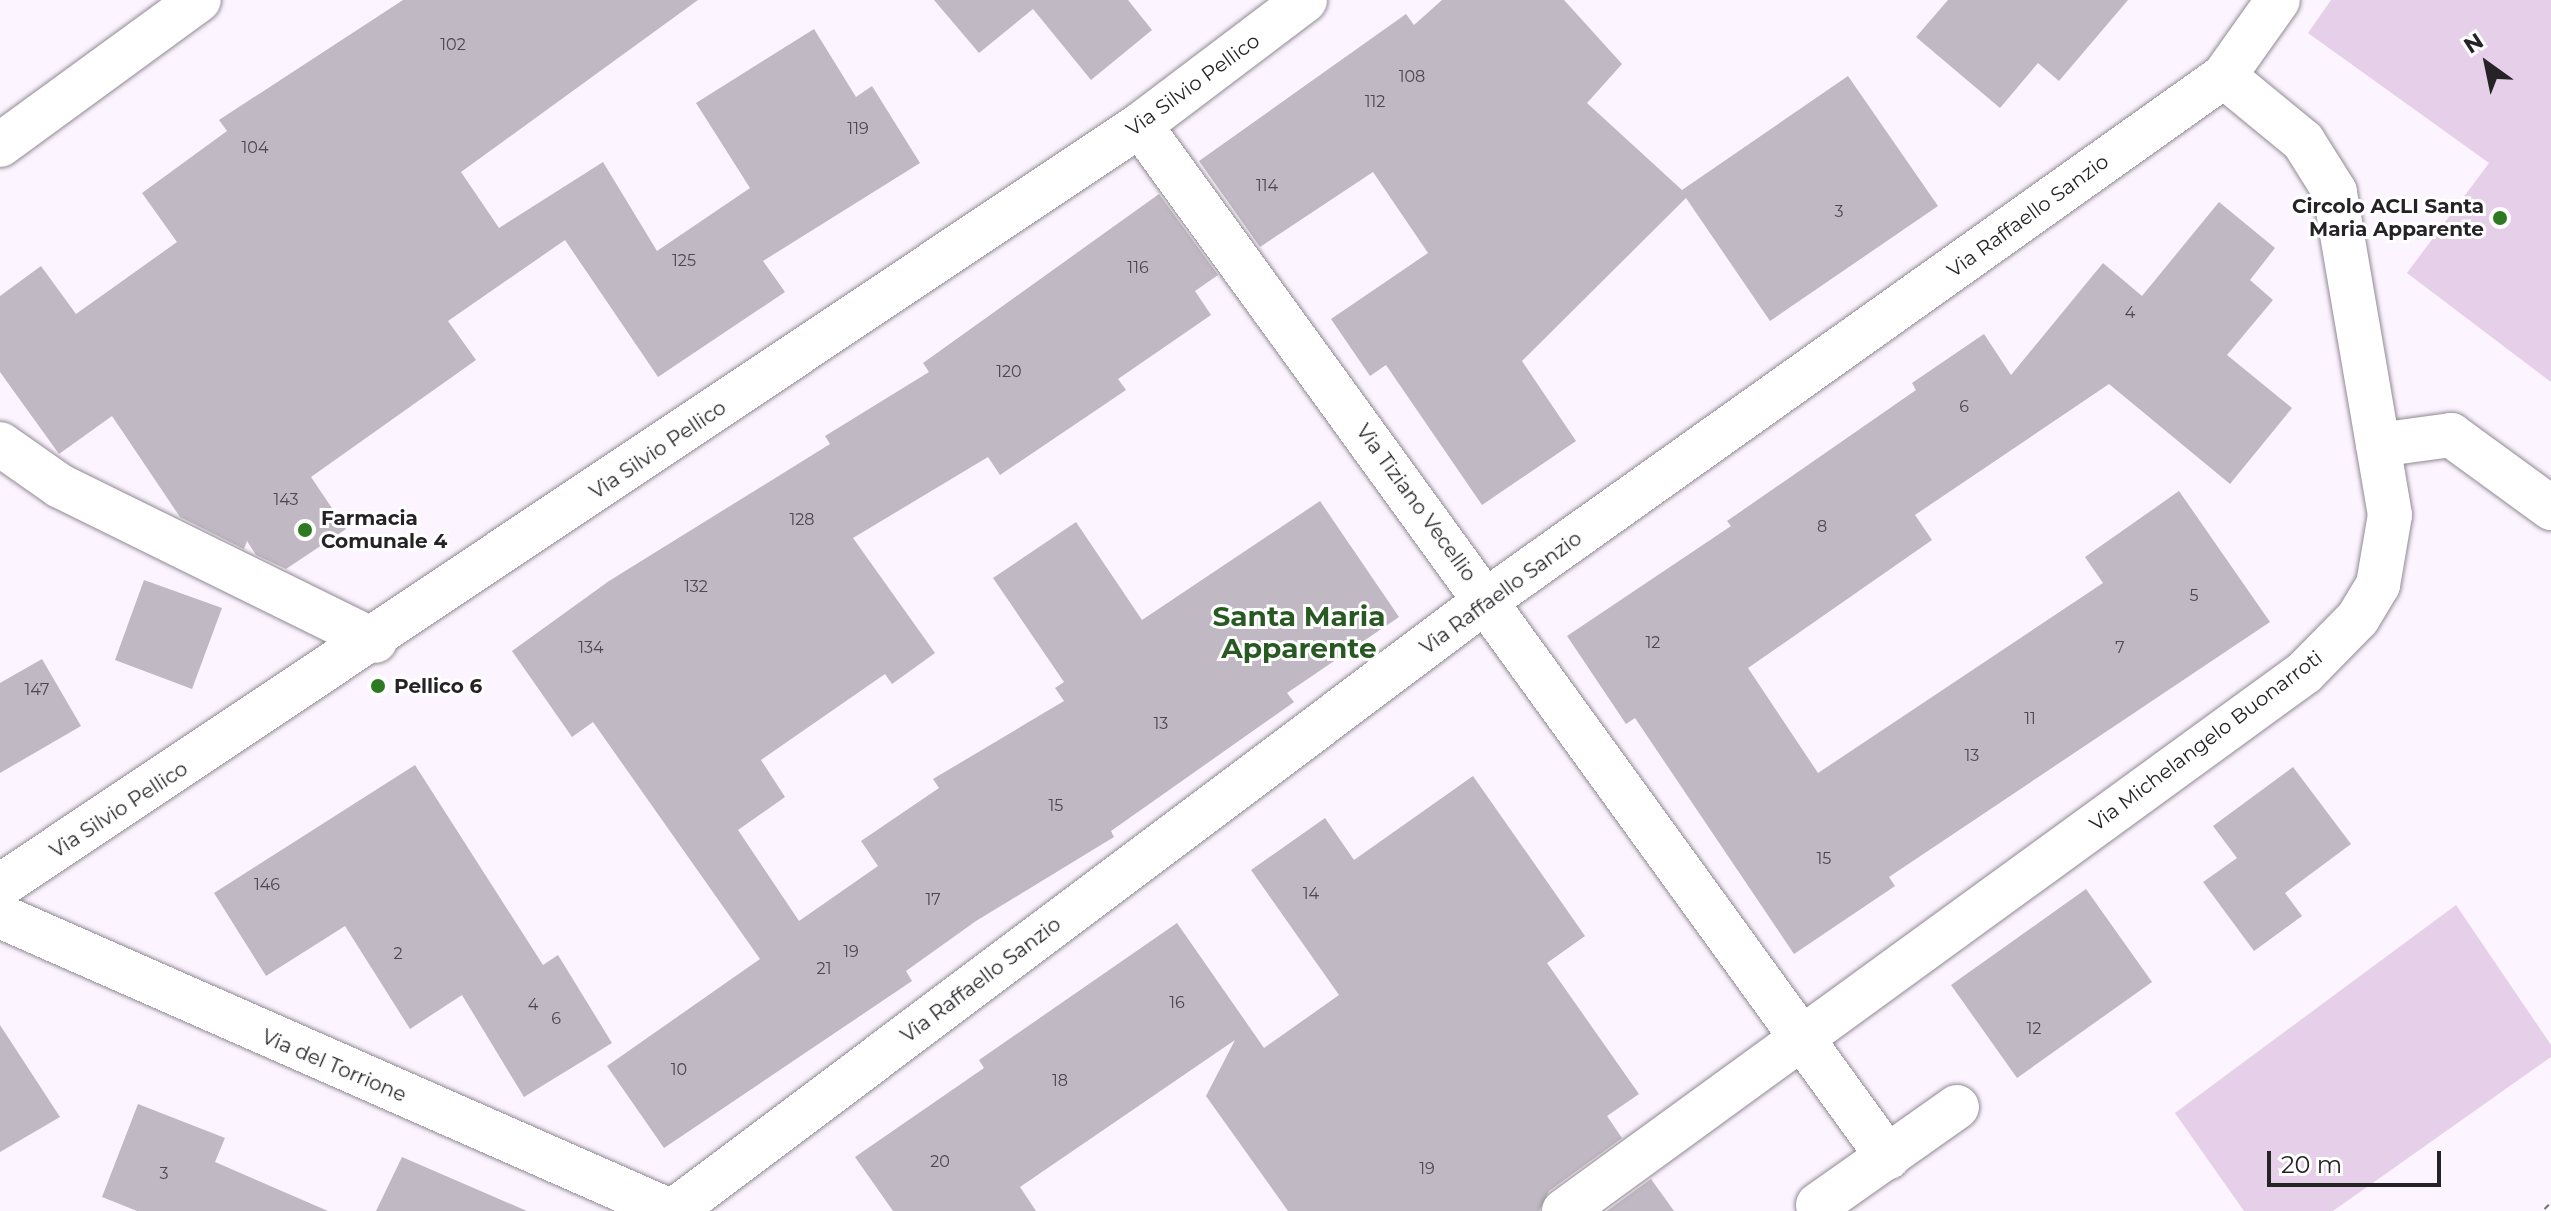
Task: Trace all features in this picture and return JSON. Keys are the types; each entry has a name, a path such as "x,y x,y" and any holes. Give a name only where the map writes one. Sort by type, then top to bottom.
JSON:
{"street":[{"path":"0,145 199,0"},
{"name":"Via Silvio Pellico","path":"0,886 375,641 1140,125 1305,0"},
{"name":"Via Raffaello Sanzio","path":"672,1211 1487,600 2224,76 2278,0"},
{"name":"Via Michelangelo Buonarroti","path":"1564,1211 2333,645 2378,585 2387,549 2390,515 2335,192 2303,141 2224,76"},
{"name":"Via Tiziano Vecellio","path":"1140,125 1805,1036 1888,1157"},
{"path":"2378,445 2451,435 2551,508"},
{"path":"0,444 60,486 375,641"},
{"name":"Via del Torrione","path":"0,916 672,1211"},
{"path":"1818,1205 1957,1107"}],"shaded area":[{"name":"Circolo ACLI Santa Maria Apparente","path":"2331,0 2551,0 2551,382 2407,273 2489,163 2308,33"},
{"path":"2456,905 2551,1045 2551,1057 2333,1211 2244,1211 2175,1113"}],"building":[{"path":"403,0 698,0 461,172 499,228 603,162 657,251 750,188 696,103 814,29 856,97 872,86 920,163 763,261 785,292 658,377 565,240 448,321 476,360 311,477 346,529 286,569 256,555 247,541 244,549 180,517 112,416 59,454 0,372 0,296 41,266 76,314 177,242 142,193 227,131 219,120"},
{"path":"934,0 1128,0 1152,30 1091,80 1033,9 979,53"},
{"path":"1442,0 1564,0 1622,64 1587,103 1682,190 1848,76 1938,206 1770,321 1686,198 1522,361 1576,441 1482,505 1386,365 1370,376 1331,319 1428,253 1373,172 1260,247 1199,161 1406,14 1414,25"},
{"path":"1948,0 2128,0 2059,81 2038,63 2000,108 1916,37"},
{"path":"1159,194 1218,275 1195,291 1211,315 1118,379 1126,390 1000,475 988,457 853,538 935,653 892,684 885,674 761,760 785,797 738,830 799,921 878,866 861,841 939,788 933,779 1064,701 1055,688 1064,682 993,578 1076,522 1142,620 1320,501 1399,617 1287,693 1294,702 1111,831 1114,837 976,921 906,971 912,981 664,1148 607,1066 760,959 593,722 572,737 512,651 609,581 830,444 825,436 929,372 923,363"},
{"path":"2219,202 2275,248 2250,280 2273,300 2227,355 2292,408 2230,484 2109,384 1915,515 1932,540 1748,668 1818,773 2103,583 2085,557 2179,491 2270,622 1889,877 1895,886 1794,954 1635,718 1626,724 1567,636 1731,526 1727,521 1916,390 1912,383 1984,334 2011,375 2103,263 2142,296"},
{"path":"144,580 222,608 192,689 115,660"},
{"path":"42,659 81,726 0,773 0,683"},
{"path":"415,765 543,965 558,955 612,1043 524,1097 462,995 410,1029 345,926 266,976 214,893"},
{"path":"2293,767 2351,844 2285,893 2302,916 2254,951 2203,882 2237,858 2213,826"},
{"path":"1473,776 1585,936 1547,963 1639,1094 1607,1116 1622,1138 1549,1191 1539,1211 1288,1211 1206,1096 1235,1040 1020,1187 1036,1211 893,1211 855,1157 984,1068 979,1060 1177,923 1264,1048 1339,995 1251,870 1325,818 1354,860"},
{"path":"2086,889 2152,982 2017,1078 1951,985"},
{"path":"0,1025 60,1117 0,1152"},
{"path":"138,1104 225,1138 215,1162 328,1211 137,1211 102,1197"},
{"path":"402,1157 527,1211 376,1211"},
{"path":"1651,1179 1674,1211 1607,1211"}],"railway":[{"path":"2547,1211 2551,1207"}],"place":[{"name":"Circolo ACLI Santa Maria Apparente","path":"2500,218"},
{"name":"Farmacia Comunale 4","path":"305,530"},
{"name":"Pellico 6","path":"378,686"}],"district":[{"name":"Santa Maria Apparente","path":"1299,632"}]}
